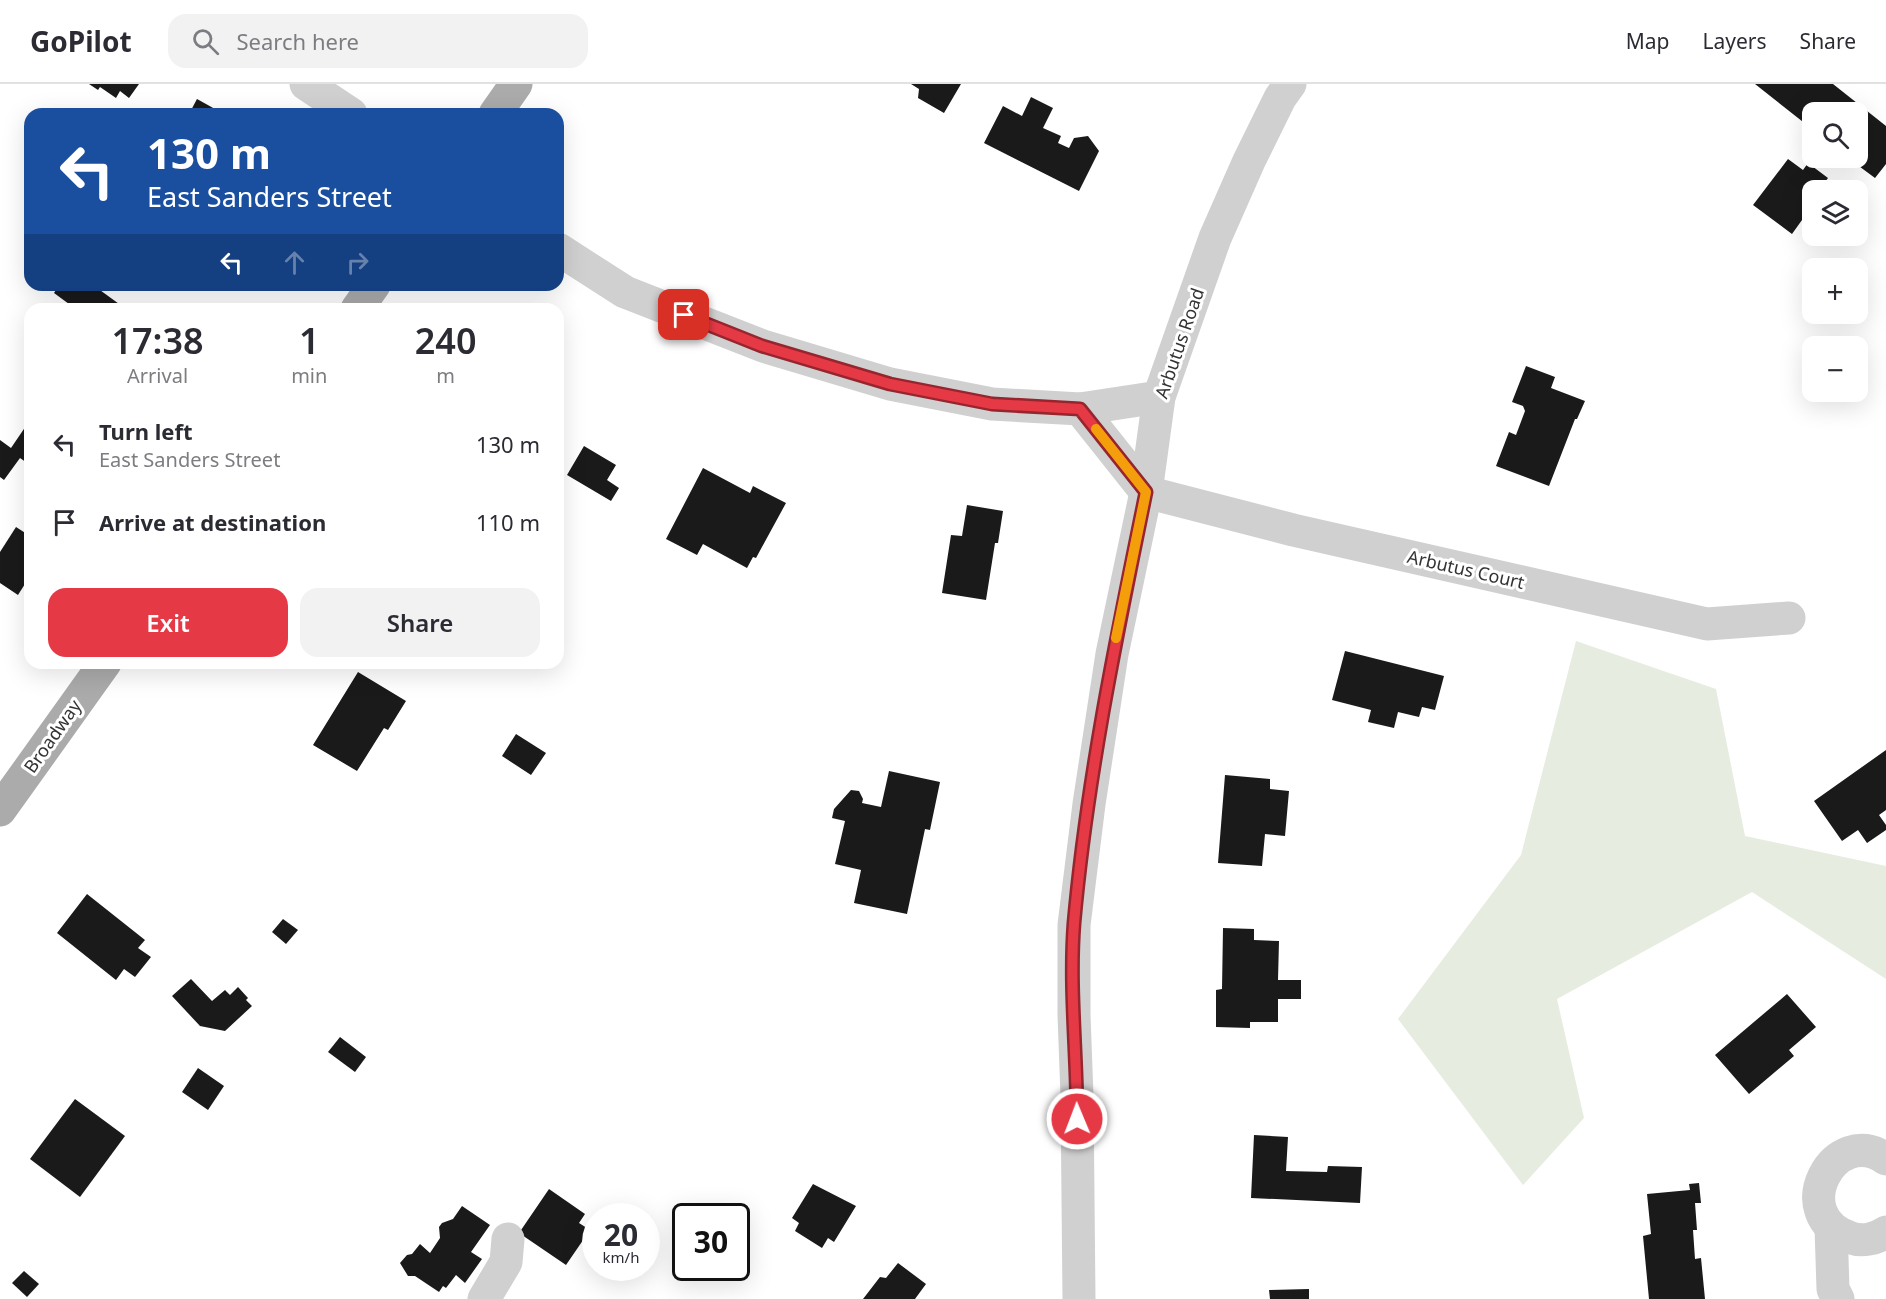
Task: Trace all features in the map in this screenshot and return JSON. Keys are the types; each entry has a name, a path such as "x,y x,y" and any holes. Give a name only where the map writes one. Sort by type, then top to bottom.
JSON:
{"main road":[{"path":"499,108 516,84"},
{"name":"Broadway","path":"1,805 101,669"}],"street":[{"path":"306,84 342,108"},
{"name":"Arbutus Road","path":"1079,1299 1074,925 1089,804 1112,654 1146,492 1159,397 1215,238 1249,161 1280,98 1290,84"},
{"path":"564,253 625,292 762,346 890,384 992,404 1080,409 1159,397"},
{"path":"1080,409 1146,492"},
{"name":"Arbutus Court","path":"1146,492 1293,530 1707,624 1789,618"},
{"path":"1886,1159 1880,1155 1865,1152 1850,1153 1836,1160 1826,1171 1819,1185 1818,1200 1822,1215 1831,1227 1842,1235 1855,1239 1869,1239 1886,1232"},
{"path":"1831,1227 1833,1288 1838,1299"},
{"path":"484,1299 506,1262 508,1239"}],"shaded area":[{"path":"1576,641 1716,689 1745,836 1886,866 1886,979 1752,892 1557,999 1584,1118 1523,1185 1398,1019 1521,855"}],"building":[{"path":"89,84 139,84 129,98 120,91 116,98 100,87 98,90"},
{"path":"911,84 961,84 944,113 918,98 919,89"},
{"path":"1755,84 1833,84 1856,102 1802,102 1802,121"},
{"path":"1031,97 1053,108 1043,128 1061,136 1058,143 1069,148 1074,138 1088,136 1099,151 1079,191 984,143 1003,106 1022,116"},
{"path":"197,99 213,108 192,108"},
{"path":"1868,112 1886,126 1886,164 1875,178 1862,168 1868,168"},
{"path":"1788,159 1803,170 1815,168 1828,178 1826,180 1802,180 1802,220 1792,234 1753,205"},
{"path":"55,291 101,291 118,303 68,303 54,293"},
{"path":"1526,366 1555,377 1551,388 1585,401 1575,419 1549,486 1496,466 1509,432 1516,435 1525,411 1523,406 1512,402"},
{"path":"24,429 24,461 20,458 4,480 0,477 0,440 11,448"},
{"path":"584,446 616,465 607,480 619,488 611,501 567,475"},
{"path":"703,468 750,493 753,486 786,503 756,558 753,557 747,568 703,544 697,555 666,539"},
{"path":"967,505 1003,511 998,543 995,543 986,600 942,593 951,535 962,536"},
{"path":"16,527 24,532 24,586 18,595 0,583 0,552"},
{"path":"1345,651 1444,676 1435,710 1422,707 1419,717 1398,712 1394,728 1368,722 1371,710 1332,700"},
{"path":"358,672 406,701 388,730 384,728 357,771 313,745"},
{"path":"516,734 546,753 531,775 502,756"},
{"path":"1886,750 1886,810 1879,815 1886,825 1886,830 1867,843 1858,830 1842,841 1814,801"},
{"path":"889,771 940,782 930,830 925,829 907,914 854,903 861,870 835,864 845,821 832,818 834,809 851,790 859,791 863,799 862,803 881,807"},
{"path":"1225,775 1270,779 1270,789 1289,791 1285,836 1265,834 1262,866 1218,863"},
{"path":"87,894 145,940 138,948 151,957 135,977 124,969 116,980 57,933"},
{"path":"283,919 298,930 286,944 272,932"},
{"path":"1223,928 1254,929 1254,940 1279,941 1278,980 1301,980 1301,999 1278,999 1278,1022 1250,1022 1250,1028 1216,1027 1216,990 1222,989"},
{"path":"191,979 212,1001 225,990 230,995 238,987 252,1006 225,1031 200,1026 172,996"},
{"path":"1787,994 1816,1027 1789,1050 1794,1056 1749,1094 1715,1055"},
{"path":"340,1037 366,1057 355,1072 328,1052"},
{"path":"198,1068 224,1086 208,1110 182,1092"},
{"path":"75,1099 125,1136 80,1197 30,1159"},
{"path":"1254,1135 1288,1137 1286,1171 1327,1172 1328,1166 1362,1167 1360,1203 1251,1198"},
{"path":"1699,1183 1701,1203 1695,1203 1697,1230 1693,1230 1695,1259 1701,1258 1705,1299 1649,1299 1643,1236 1651,1234 1647,1194 1690,1190 1689,1184"},
{"path":"813,1184 856,1206 834,1242 828,1238 822,1248 795,1231 799,1223 792,1218"},
{"path":"549,1189 582,1212 579,1223 582,1225 582,1242 566,1265 519,1233"},
{"path":"462,1206 490,1225 471,1252 482,1259 465,1283 456,1275 446,1288 443,1286 439,1292 415,1276 408,1276 400,1263 420,1244 430,1253 440,1238 439,1227 442,1223 453,1219"},
{"path":"898,1263 926,1284 915,1299 863,1299 880,1277 886,1278"},
{"path":"24,1271 39,1284 27,1297 12,1283"},
{"path":"1309,1289 1309,1299 1270,1299 1269,1290"}],"slow traffic":[{"path":"1096,429 1146,492 1116,638"}],"route":[{"path":"684,315 762,346 890,384 992,404 1080,409 1146,492 1112,654 1089,804 1074,925 1077,1119"}]}
